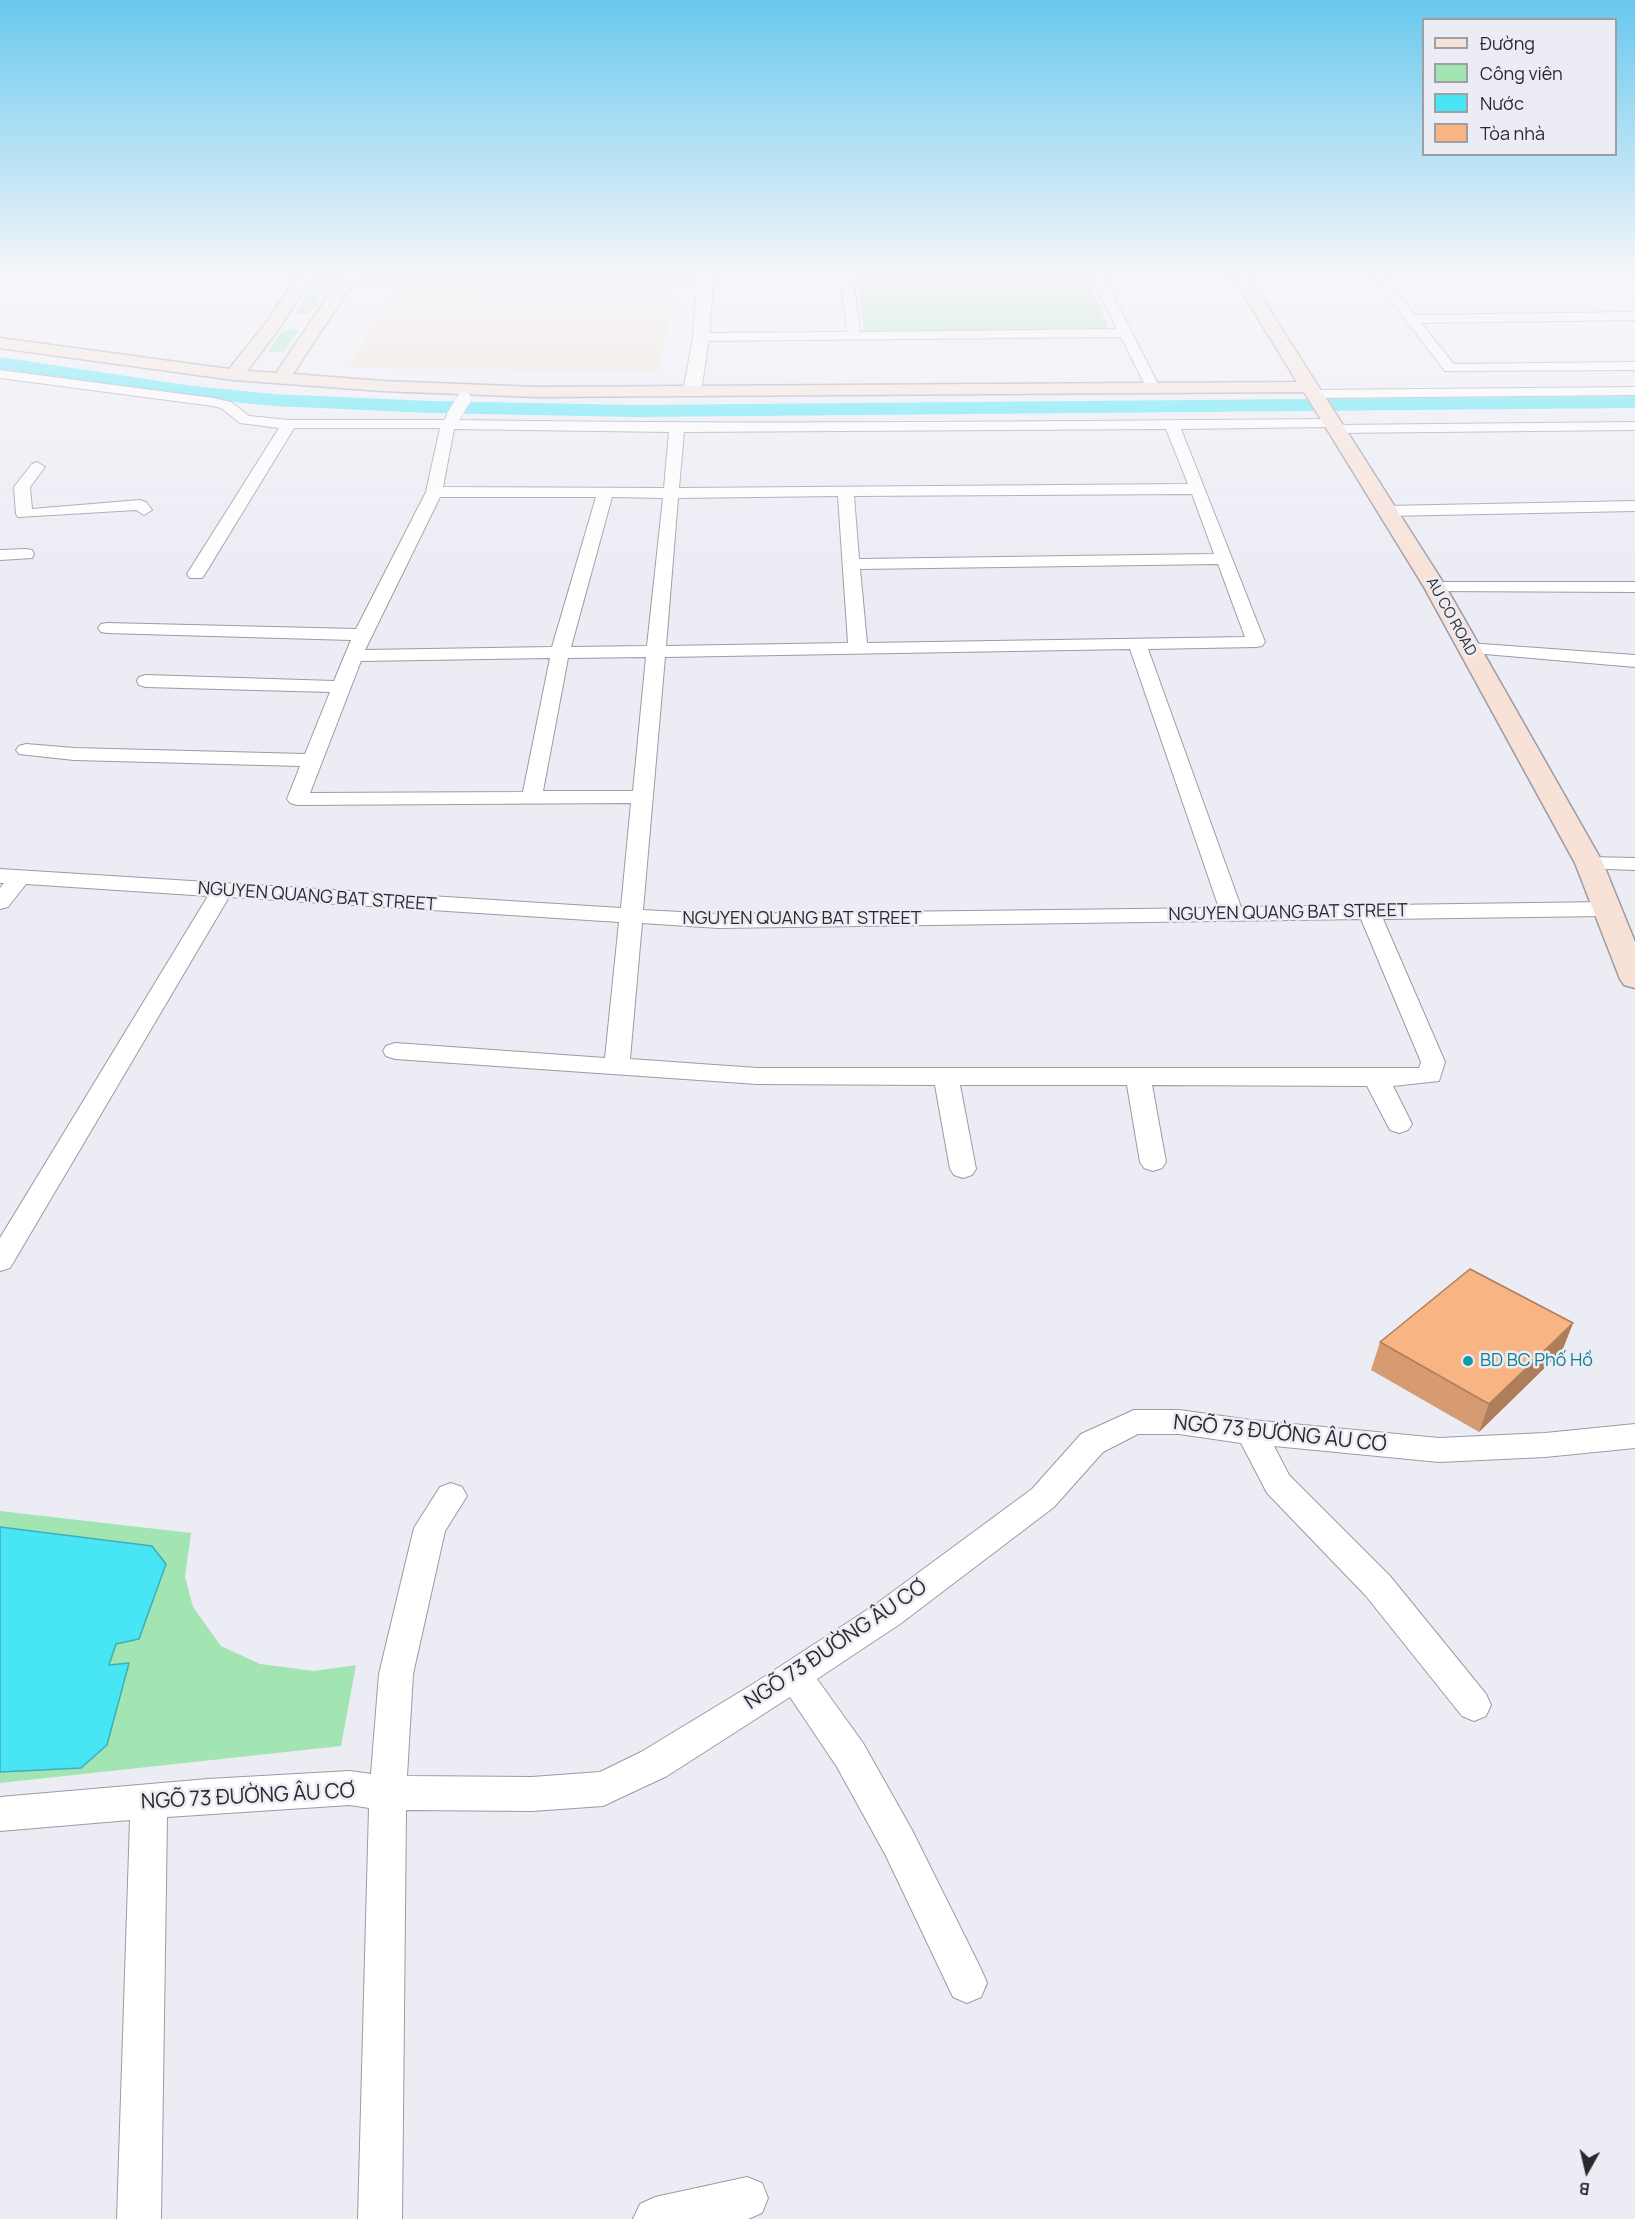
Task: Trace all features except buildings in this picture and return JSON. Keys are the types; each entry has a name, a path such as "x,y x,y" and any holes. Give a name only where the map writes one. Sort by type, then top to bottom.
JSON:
{"main road":[{"path":"231,375 467,394 1153,388 1310,390"},
{"path":"281,379 284,375"},
{"name":"AU CO ROAD","path":"1301,375 1435,587 1589,863 1635,979"}],"street":[{"path":"4,375 213,402 225,405 245,420 289,424 451,419 677,428 1171,423 1635,426"},
{"path":"692,392 695,375"},
{"path":"1146,375 1153,388"},
{"path":"1310,390 1635,391"},
{"path":"467,394 451,419 434,492 362,635 297,799 642,797"},
{"path":"354,656 1256,642 1171,423"},
{"path":"196,574 289,424"},
{"path":"617,1066 677,428"},
{"path":"37,467 22,487 24,514 140,505 144,510"},
{"path":"434,492 671,493 1198,489"},
{"path":"846,492 858,649"},
{"path":"532,796 560,653 605,493"},
{"path":"1386,512 1635,506"},
{"path":"0,555 26,554"},
{"path":"851,564 1224,559"},
{"path":"1435,587 1635,587"},
{"path":"107,628 362,635"},
{"path":"1137,644 1232,915"},
{"path":"1468,648 1635,661"},
{"path":"146,681 342,687"},
{"path":"27,750 75,754 313,760"},
{"path":"1589,863 1635,864"},
{"path":"0,902 10,876"},
{"name":"NGUYEN QUANG BAT STREET","path":"10,876 718,921 1606,909"},
{"path":"0,1261 222,891"},
{"path":"395,1051 757,1076 1376,1078 1430,1075 1433,1062 1369,912"},
{"path":"946,1076 963,1169"},
{"path":"1138,1077 1153,1162"},
{"path":"1376,1078 1400,1124"},
{"name":"NGÕ 73 ĐƯỜNG ÂU CƠ","path":"0,1814 208,1796 350,1788 388,1794 439,1792 532,1794 603,1789 654,1764 795,1676 888,1614 1043,1498 1092,1443 1134,1422 1179,1422 1251,1432 1439,1450 1545,1445 1635,1436"},
{"path":"1251,1432 1278,1485 1378,1586 1474,1705"},
{"path":"380,2219 388,1794 396,1674 430,1528 451,1496"},
{"path":"795,1676 850,1755 899,1843 967,1983"},
{"path":"139,2219 149,1802"},
{"path":"655,2219 747,2198"}],"green space":[{"path":"0,1511 191,1533 185,1577 193,1607 221,1646 260,1664 314,1671 356,1665 341,1746 0,1783"}],"water":[{"path":"0,1527 152,1546 166,1564 139,1639 116,1644 109,1665 129,1663 107,1745 81,1768 0,1772"}],"waterway":[{"path":"77,375 193,392 274,400 431,407 636,411 1635,402"}],"place":[{"name":"BD BC Phố Hồ","path":"1468,1361"}]}
